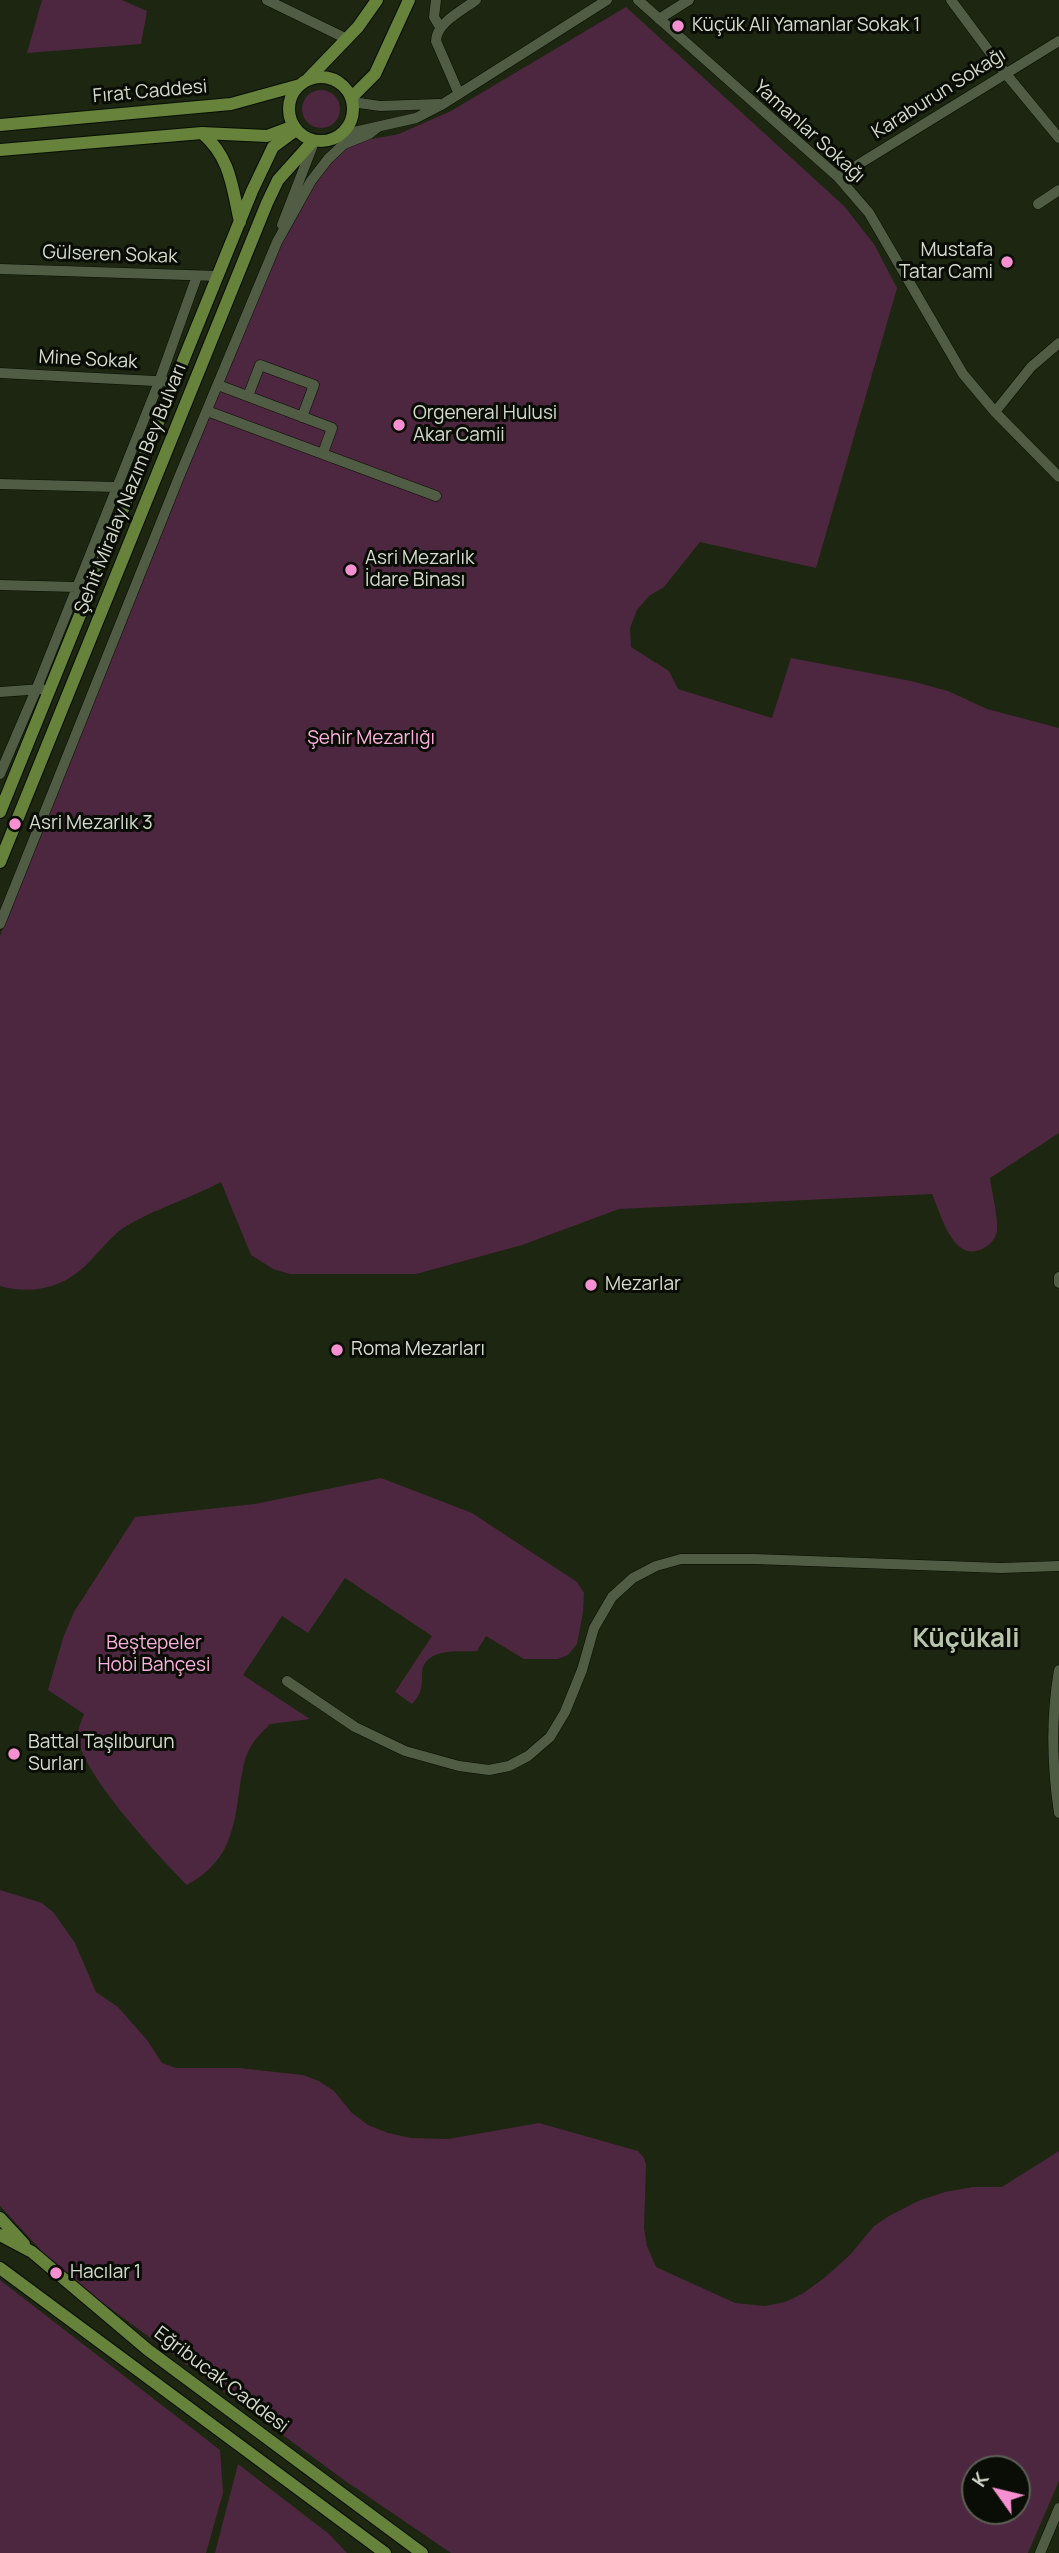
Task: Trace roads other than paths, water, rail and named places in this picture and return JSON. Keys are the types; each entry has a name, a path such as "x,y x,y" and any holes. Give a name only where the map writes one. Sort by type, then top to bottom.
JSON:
{"main road":[{"path":"303,83 318,77 335,80 345,88 352,100 351,120 341,135 330,141 314,141 295,128 289,112 290,102 303,83 347,39 377,0"},
{"path":"352,100 375,74 409,0"},
{"name":"Fırat Caddesi","path":"0,125 231,104 303,83"},
{"path":"0,149 202,133 267,136 295,128"},
{"name":"Şehit Miralay Nazım Bey Bulvarı","path":"0,812 43,689 240,222 273,147 295,128"},
{"path":"202,133 221,154 230,172 240,222"},
{"name":"Şehit Miralay Nazım Bey Bulvarı","path":"0,862 267,203 278,180 314,141"},
{"path":"0,2218 32,2252"},
{"name":"Eğribucak Caddesi","path":"0,2235 32,2252 148,2350 422,2553"},
{"name":"Eğribucak Caddesi","path":"0,2268 382,2552"}],"street":[{"path":"267,0 347,39"},
{"path":"436,0 434,17 440,27"},
{"path":"459,93 436,41 440,27 476,0"},
{"path":"341,135 416,118 443,104 607,0"},
{"name":"Yamanlar Sokağı","path":"638,0 838,177 869,213 963,374 995,412 1059,477"},
{"path":"659,19 689,0"},
{"path":"951,0 1006,74 1057,131"},
{"name":"Karaburun Sokağı","path":"838,177 1059,41"},
{"path":"352,100 380,106 443,104"},
{"path":"277,243 322,166 344,145 378,127"},
{"path":"0,924 277,243 314,141"},
{"path":"1038,204 1059,190"},
{"name":"Gülseren Sokak","path":"0,269 218,276"},
{"path":"0,774 43,689 76,587 159,382 198,276"},
{"path":"995,412 1031,367 1059,343"},
{"path":"248,396 260,365 314,385 302,417"},
{"name":"Mine Sokak","path":"0,373 174,383"},
{"path":"218,385 332,428 323,453"},
{"path":"207,411 436,496"},
{"path":"0,484 116,487"},
{"path":"0,585 76,587"},
{"path":"0,692 43,689"},
{"path":"1059,1277 1059,1283"},
{"path":"287,1681 355,1727 405,1751 459,1766 489,1770 509,1766 527,1756 550,1737 565,1712 582,1670 594,1628 612,1597 633,1578 656,1566 681,1559 754,1559 1001,1568 1059,1566"},
{"path":"1059,1670 1055,1692 1054,1775 1059,1813"},
{"path":"1040,2553 1059,2508"}],"place":[{"name":"Küçük Ali Yamanlar Sokak 1","path":"678,26"},
{"name":"Mustafa Tatar Cami","path":"1007,262"},
{"name":"Orgeneral Hulusi Akar Camii","path":"399,425"},
{"name":"Asri Mezarlık İdare Binası","path":"351,570"},
{"name":"Asri Mezarlık 3","path":"15,824"},
{"name":"Mezarlar","path":"591,1285"},
{"name":"Roma Mezarları","path":"337,1350"},
{"name":"Battal Taşlıburun Surları","path":"14,1754"},
{"name":"Hacılar 1","path":"56,2273"}],"district":[{"name":"Küçükali","path":"966,1640"}],"park label":[{"name":"Şehir Mezarlığı","path":"371,739"},
{"name":"Beştepeler Hobi Bahçesi","path":"154,1655"}]}
